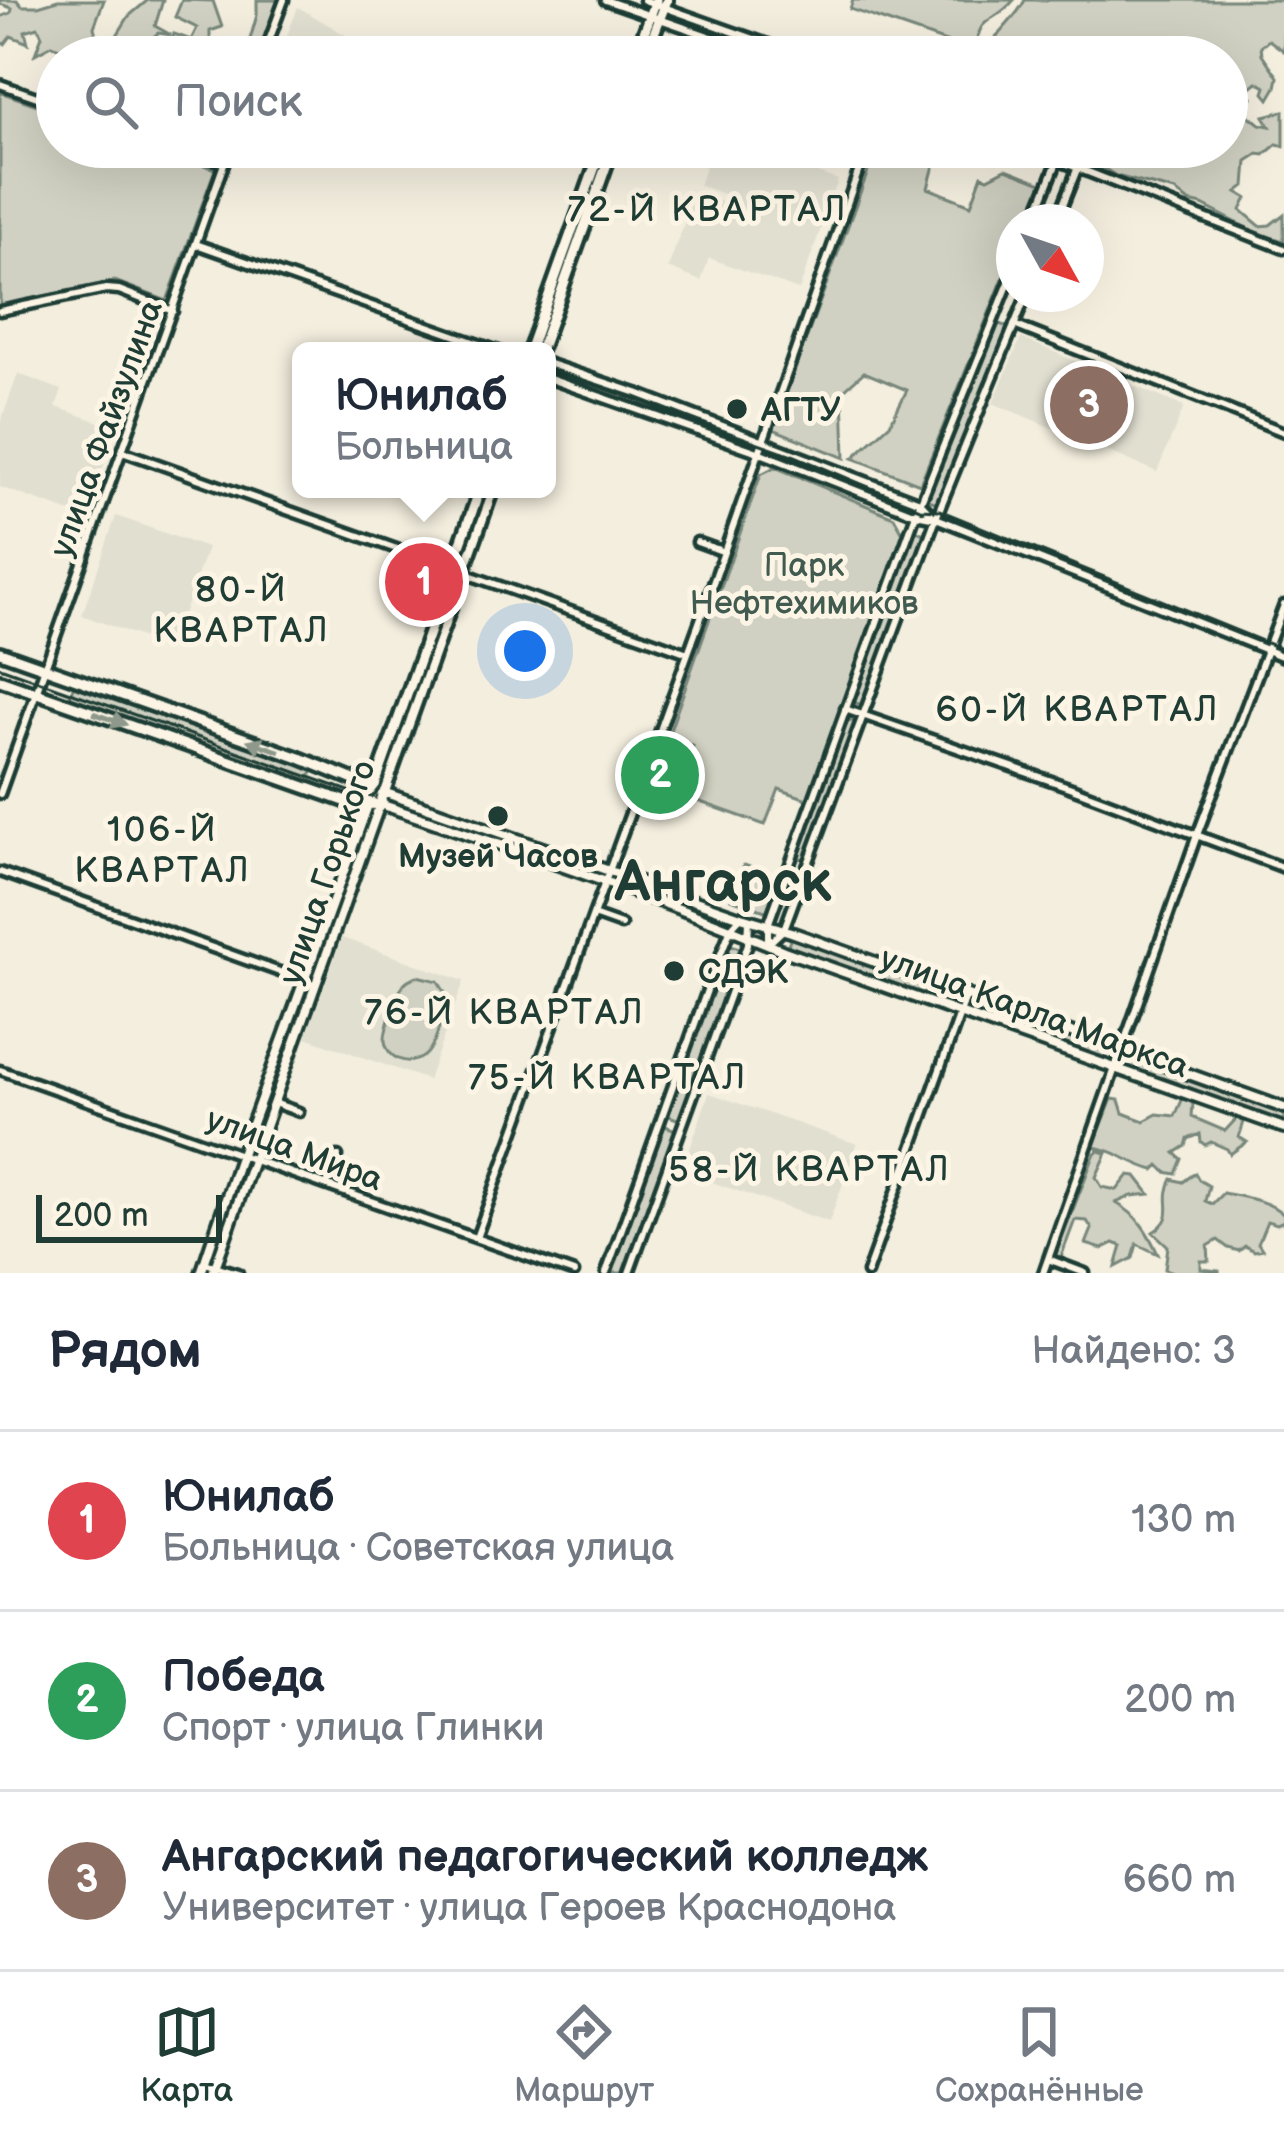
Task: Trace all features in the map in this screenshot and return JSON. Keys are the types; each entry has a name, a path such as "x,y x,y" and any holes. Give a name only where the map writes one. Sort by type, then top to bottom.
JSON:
{"main road":[{"path":"644,36 656,7"},
{"path":"533,342 595,168"},
{"path":"543,342 605,168"},
{"name":"улица Горького","path":"457,571 477,498"},
{"name":"улица Горького","path":"376,797 457,571 489,498"},
{"name":"улица Карла Маркса","path":"0,652 376,797"},
{"name":"улица Карла Маркса","path":"0,680 353,804 376,797"}],"street":[{"path":"271,36 284,0"},
{"path":"605,0 656,7 742,36"},
{"path":"656,7 722,36"},
{"path":"0,84 36,97"},
{"name":"улица Файзулина","path":"0,794 222,168"},
{"path":"476,1238 860,168"},
{"path":"1040,204 1055,168"},
{"path":"1063,204 1078,168"},
{"path":"1081,168 1284,249"},
{"path":"196,244 474,342"},
{"path":"0,311 106,289 172,310"},
{"path":"768,944 768,925 845,709 920,502 997,312"},
{"path":"768,944 784,929 936,518 1019,312"},
{"path":"1014,325 1284,432"},
{"path":"556,366 920,502 936,518"},
{"path":"556,381 936,518 1284,657"},
{"path":"122,451 688,653"},
{"path":"698,542 724,551"},
{"path":"1043,1273 1197,835 1284,605"},
{"path":"845,709 1284,868"},
{"name":"улица Горького","path":"214,1269 376,797"},
{"name":"улица Карла Маркса","path":"376,797 784,929 1284,1108"},
{"name":"улица Карла Маркса","path":"376,797 768,944 1284,1128"},
{"path":"0,872 311,983"},
{"path":"593,916 621,925"},
{"path":"606,1273 731,928 745,918 750,936 629,1273"},
{"name":"улица Горького","path":"203,1268 241,1154 311,983"},
{"path":"868,1273 967,994"},
{"name":"улица Мира","path":"0,1070 574,1273"},
{"path":"272,1102 299,1112"},
{"path":"661,1118 682,1126"},
{"path":"327,1185 338,1156"},
{"path":"1048,1259 1084,1273"},
{"path":"203,1268 238,1273"}],"shaded area":[{"path":"298,7 347,36 287,36"},
{"path":"705,168 802,168 838,180 799,290 709,258 701,281 668,268 695,193 727,204 731,197 699,185"},
{"path":"1021,338 1184,407 1157,472 993,403"},
{"path":"18,374 62,390 56,407 117,428 85,517 0,487 0,424"},
{"path":"116,516 207,548 171,648 82,615"},
{"path":"342,938 464,981 428,1080 306,1037"},
{"path":"709,1093 857,1144 829,1222 682,1172"}],"green space":[{"path":"0,0 38,6 58,0 104,0 94,27 96,36 42,36 38,27 25,31 28,43 11,36 5,44 0,43 0,17 12,8"},
{"path":"148,0 163,0 155,26 171,35 117,36 129,16"},
{"path":"182,0 213,1 222,27 210,31 210,36 193,36 197,28 175,17"},
{"path":"257,0 282,0 269,36 251,36"},
{"path":"853,0 1014,0 983,25 978,36 928,36 850,9"},
{"path":"1025,0 1284,0 1284,51 1269,40 1261,46 1278,77 1269,99 1266,87 1257,82 1248,89 1248,36 997,36"},
{"path":"0,92 36,105 36,168 215,169 167,301 115,281 0,305"},
{"path":"1284,111 1284,146 1277,144 1264,155 1248,160 1248,115 1270,126 1264,116"},
{"path":"869,168 933,168 928,188 971,205 982,175 988,178 1006,169 1042,183 1033,204 996,204 996,296 920,484 853,458 890,424 907,390 864,372 843,391 845,458 773,429"},
{"path":"1246,168 1245,186 1237,192 1247,198 1241,210 1260,226 1284,214 1284,241 1189,202 1175,191 1102,170"},
{"path":"997,323 1010,328 938,503 925,499"},
{"name":"Парк Нефтехимиков","path":"775,467 894,517 903,533 807,799 779,789 765,825 675,793 693,746 668,736 761,474"},
{"path":"914,530 927,535 863,705 852,702"},
{"path":"74,684 313,769 308,783 69,700"},
{"path":"847,719 856,723 806,860 797,857"},
{"path":"744,865 780,878 768,912 731,899"},
{"path":"792,935 955,993 950,1006 787,948"},
{"path":"729,944 742,949 680,1120 666,1115"},
{"path":"417,976 438,981 447,996 429,1051 417,1060 404,1061 391,1054 385,1036 400,991"},
{"path":"975,1002 1110,1050 1106,1061 971,1013"},
{"path":"1126,1054 1284,1110 1284,1123 1121,1065"},
{"path":"1183,1098 1193,1103 1192,1117 1225,1131 1237,1118 1244,1122 1239,1137 1247,1142 1230,1154 1211,1142 1205,1145 1200,1134 1188,1139 1175,1153 1182,1159 1176,1174 1093,1147 1112,1099 1119,1100 1123,1113 1144,1121 1157,1114 1175,1116"},
{"path":"663,1125 676,1130 625,1273 610,1273"},
{"path":"1098,1151 1107,1153 1096,1177 1102,1187 1117,1190 1129,1175 1136,1176 1150,1194 1116,1203 1142,1225 1158,1254 1137,1244 1133,1258 1116,1267 1122,1246 1114,1243 1102,1249 1086,1244 1092,1229 1087,1221 1075,1220 1061,1257 1055,1256"},
{"path":"1195,1173 1209,1186 1205,1201 1212,1204 1223,1193 1263,1203 1284,1215 1284,1221 1277,1224 1267,1221 1258,1243 1262,1249 1245,1246 1239,1251 1218,1240 1208,1246 1209,1261 1201,1261 1201,1269 1219,1273 1165,1269 1168,1246 1153,1232 1166,1220 1172,1179 1183,1182"}],"tram line":[{"path":"556,371 795,456 920,509 939,510 1284,650"},
{"path":"0,667 373,797 381,787 485,498"}],"place":[{"name":"Ангарский педагогический колледж","path":"1089,405"},
{"name":"АГТУ","path":"737,409"},
{"name":"Юнилаб","path":"424,582"},
{"name":"Победа","path":"660,775"},
{"name":"Музей Часов","path":"498,816"},
{"name":"СДЭК","path":"674,971"}],"district":[{"name":"72-Й КВАРТАЛ","path":"708,208"},
{"name":"80-Й КВАРТАЛ","path":"242,608"},
{"name":"60-Й КВАРТАЛ","path":"1078,708"},
{"name":"106-Й КВАРТАЛ","path":"163,848"},
{"name":"Ангарск","path":"723,881"},
{"name":"76-Й КВАРТАЛ","path":"505,1011"},
{"name":"75-Й КВАРТАЛ","path":"608,1076"},
{"name":"58-Й КВАРТАЛ","path":"810,1168"}]}
